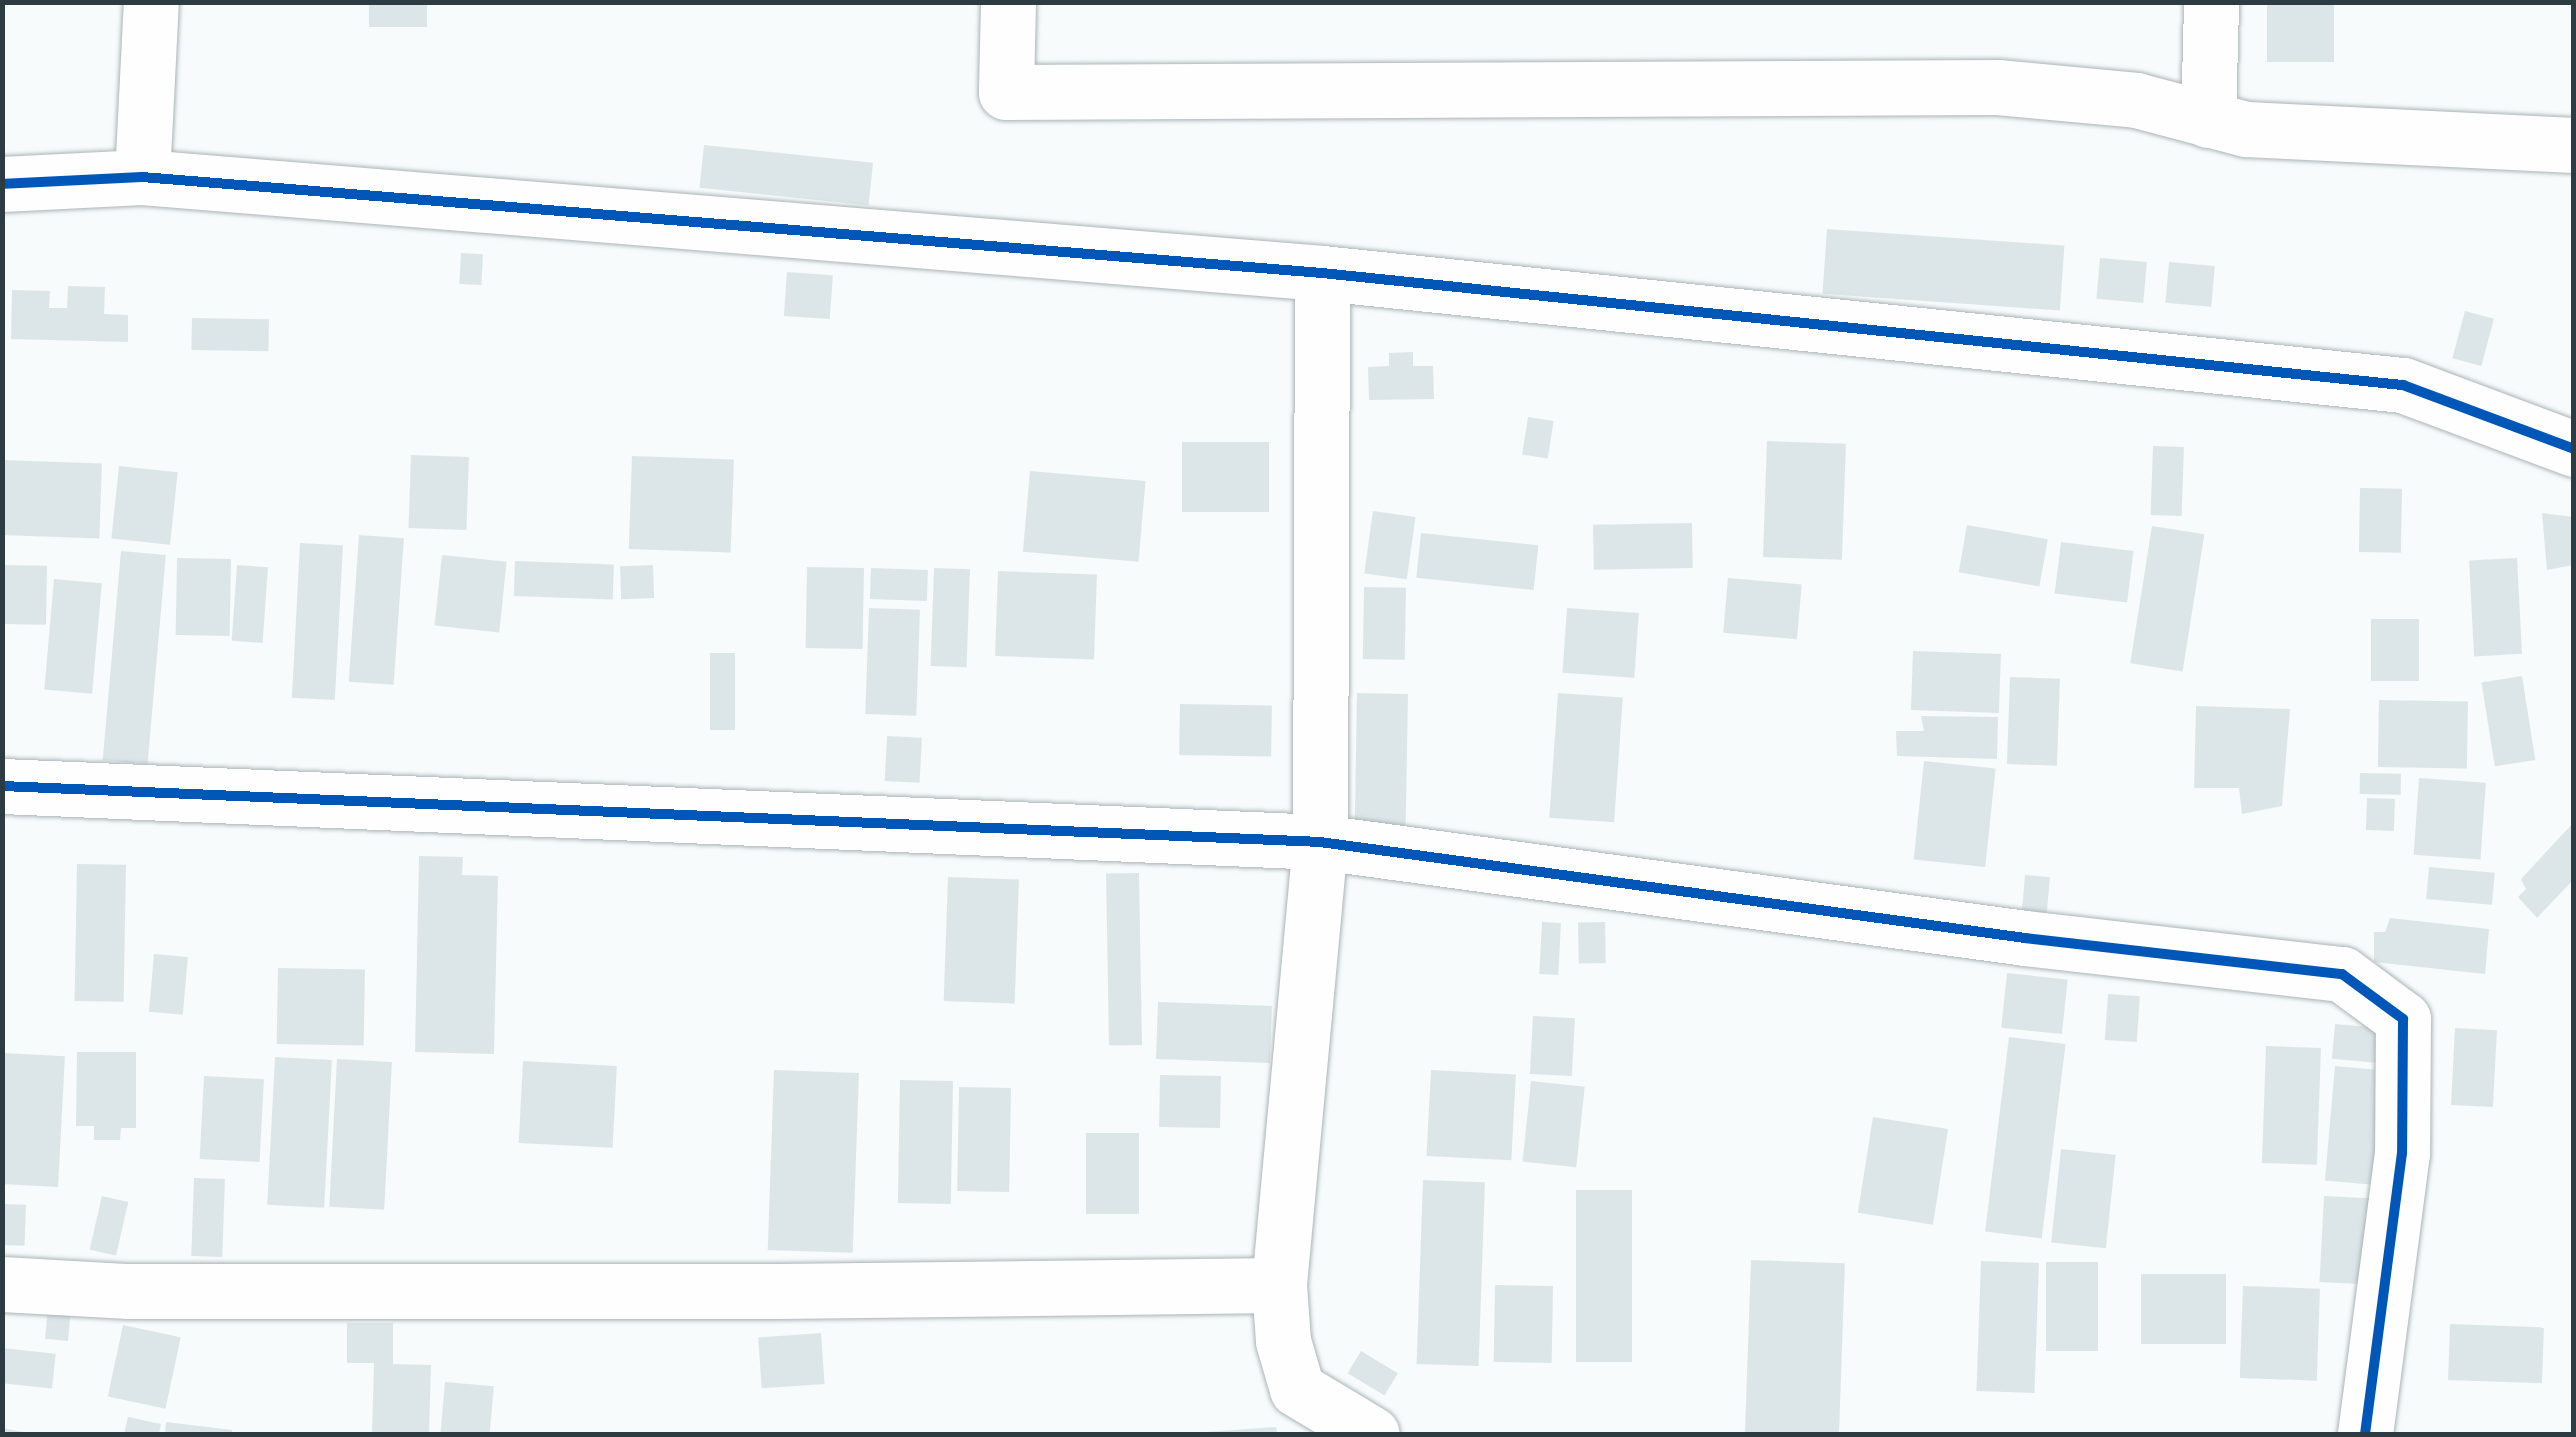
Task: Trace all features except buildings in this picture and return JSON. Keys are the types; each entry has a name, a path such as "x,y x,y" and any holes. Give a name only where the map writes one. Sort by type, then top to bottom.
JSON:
{"street":[{"path":"142,177 151,2"},
{"path":"1008,2 1006,92 1997,87 2136,100 2246,129 2574,145"},
{"path":"2208,120 2211,2"},
{"path":"2,184 142,177 1322,273 2403,384 2574,449"},
{"path":"1322,273 1320,842 1279,1285 1283,1341 1298,1412 1372,1434"},
{"path":"2,786 1320,842 2024,938 2342,974 2403,1019 2402,1153 2364,1434"},
{"path":"2,1284 129,1291 778,1291 1279,1285"}],"cycle path":[{"path":"2,184 142,177 1322,273 2403,385 2574,449"},
{"path":"2,786 1320,842 2025,938 2342,974 2403,1019 2402,1153 2365,1434"}]}
